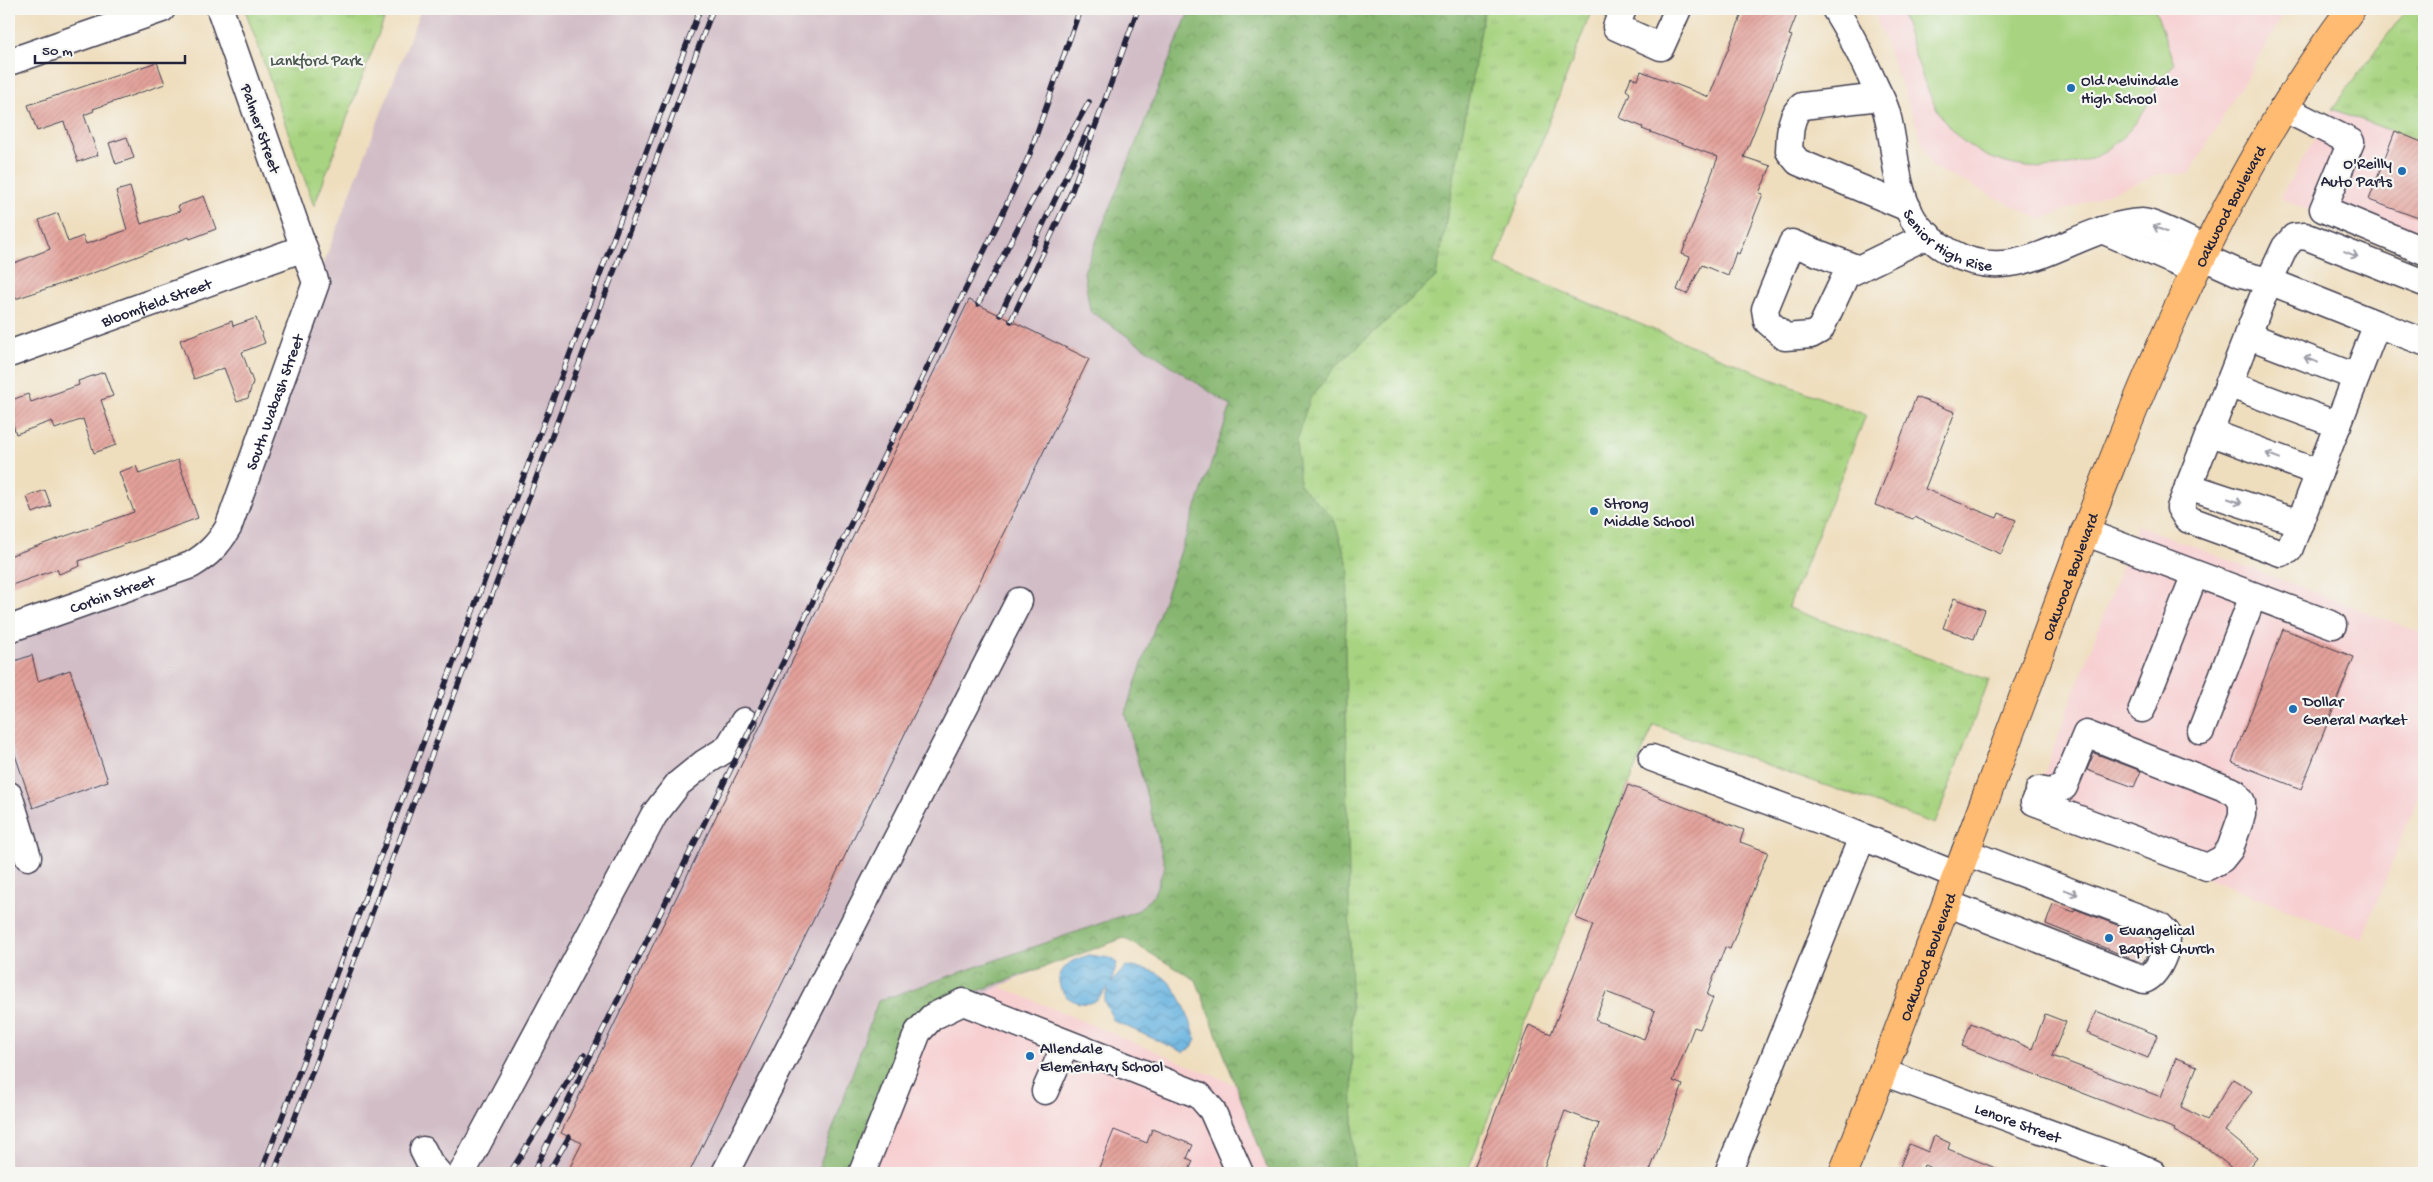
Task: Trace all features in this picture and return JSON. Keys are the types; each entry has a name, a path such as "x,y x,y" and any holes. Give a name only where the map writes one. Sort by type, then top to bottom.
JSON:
{"main road":[{"name":"Oakwood Boulevard","path":"1843,1173 1961,864 2084,532 2200,258 2249,164 2283,108 2352,9"}],"street":[{"path":"9,62 162,9"},
{"name":"Palmer Street","path":"220,9 304,248"},
{"path":"1623,9 1616,27 1660,47 1678,9"},
{"name":"Senior High Rise","path":"1835,9 1856,42 1887,112 1897,178 1910,215 1936,245 1960,257 1989,266 2025,261 2102,230 2200,258 2242,274 2270,281 2424,342"},
{"path":"1880,97 1802,106 1796,110 1792,118 1789,151 1798,162 1908,208"},
{"path":"2283,108 2351,142 2323,210 2424,251"},
{"path":"1859,269 1928,235"},
{"path":"2377,324 2289,550 2281,553 2188,519 2180,508 2188,486 2247,335 2285,247 2294,237 2305,236 2424,283"},
{"name":"Bloomfield Street","path":"9,354 304,248"},
{"name":"South Wabash Street","path":"212,551 228,528 316,283 304,248"},
{"path":"2247,335 2356,377"},
{"path":"2228,384 2338,425"},
{"path":"2209,432 2319,473"},
{"path":"2188,486 2300,523"},
{"path":"2084,532 2333,625"},
{"name":"Corbin Street","path":"9,629 191,565 212,551"},
{"path":"2142,709 2196,574"},
{"path":"2201,731 2253,596"},
{"path":"725,1173 1019,601"},
{"path":"462,1173 654,815 678,784 704,763 728,748 744,721"},
{"path":"2086,734 2235,792 2242,802 2242,815 2230,849 2222,859 2207,867 2036,796 2064,787 2086,734"},
{"path":"1652,758 1862,837 1961,864 2026,874 2163,928 2166,932 2167,943 2156,971 2144,980 1946,903"},
{"path":"9,795 28,857"},
{"path":"1728,1173 1862,837"},
{"path":"862,1173 918,1032 932,1017 963,1002 1199,1095 1212,1110 1240,1173"},
{"path":"1045,1091 1066,1043"},
{"name":"Lenore Street","path":"1882,1072 2129,1162 2153,1173"},
{"path":"423,1150 430,1164 438,1173"}],"shaded area":[{"path":"421,9 1190,9 1084,272 1231,406 1125,712 1165,866 1147,921 932,1017 862,1173 9,1173 9,629 206,557 316,283"},
{"name":"Old Melvindale High School","path":"1873,9 2287,9 2189,174 2160,174 2041,219 1932,167"},
{"path":"2332,109 2424,143 2424,258 2280,198"},
{"path":"2137,525 2424,634 2424,781 2362,939 2031,809"},
{"name":"Allendale Elementary School","path":"994,984 1236,1085 1269,1173 849,1173 905,1027"}],"green space":[{"name":"Lankford Park","path":"245,9 388,9 314,206"},
{"path":"1190,9 1485,9 1436,277 1336,366 1300,485 1334,519 1349,568 1345,644 1354,1173 1269,1173 1196,980 1124,938 920,1012 905,1027 849,1173 817,1173 878,1001 1139,910 1154,894 1165,866 1125,713 1231,406 1090,311 1084,272"},
{"name":"Strong Middle School","path":"1485,9 1592,9 1495,264 1782,383 1866,415 1788,608 1989,680 1935,824 1654,725 1526,1020 1468,1170 1472,1173 1354,1173 1345,644 1349,568 1334,519 1300,485 1296,439 1311,397 1336,366 1436,277"},
{"path":"1900,9 2155,9 2174,64 2159,82 2140,117 2130,130 2098,155 2075,163 2051,167 2026,167 2001,161 1979,152 1959,138 1943,119 1929,93"},
{"path":"2407,9 2424,9 2424,143 2332,109"}],"water":[{"path":"1089,955 1110,958 1117,963 1111,983 1126,966 1149,970 1165,978 1177,993 1186,1011 1196,1039 1192,1048 1183,1052 1114,1021 1104,1001 1108,987 1098,999 1090,1003 1081,1003 1065,995 1060,988 1059,979 1062,971 1071,962"}],"building":[{"path":"1744,9 1789,9 1798,12 1789,35 1792,36 1744,157 1771,166 1759,193 1763,194 1739,254 1736,252 1728,276 1702,265 1687,294 1677,290 1690,257 1682,254 1718,157 1642,129 1643,127 1620,118 1630,93 1626,90 1631,77 1638,80 1641,71 1709,97"},
{"path":"157,62 165,84 93,109 94,111 84,115 98,155 78,162 64,122 37,131 28,105"},
{"name":"O'Reilly Auto Parts","path":"2395,131 2424,143 2424,220 2369,200"},
{"path":"127,137 134,158 116,164 109,143"},
{"path":"130,187 141,224 180,211 178,206 204,196 216,229 9,301 9,265 50,249 39,220 58,213 68,242 83,236 86,244 127,230 116,191"},
{"path":"969,300 1089,359 689,1173 567,1173 582,1143 561,1133"},
{"path":"256,318 265,343 242,352 253,382 248,398 237,402 224,368 194,379 180,340 232,321 233,326"},
{"path":"104,372 113,396 101,400 116,445 94,453 83,419 55,429 52,421 16,434 9,412 9,401 28,394 31,402 79,385 78,381"},
{"path":"1916,397 1955,412 1925,489 1997,518 1999,513 2016,520 2001,554 1914,517 1913,519 1875,505"},
{"path":"178,460 198,518 79,561 80,566 59,574 57,569 9,586 9,556 134,512 119,472 136,466 139,474"},
{"path":"45,490 51,506 33,513 27,497"},
{"path":"1954,598 1985,610 1974,639 1943,628"},
{"name":"Dollar General Market","path":"2283,629 2354,657 2301,789 2232,762"},
{"path":"32,655 38,681 70,670 108,781 33,808 9,737 9,663"},
{"path":"2094,753 2141,771 2134,787 2087,770"},
{"path":"1628,785 1744,830 1740,842 1768,852 1730,949 1725,947 1707,995 1713,998 1700,1029 1694,1027 1673,1081 1683,1085 1649,1173 1580,1173 1599,1124 1565,1111 1542,1173 1472,1173 1529,1025 1551,1034 1593,925 1576,918","holes":["1606,992 1655,1011 1644,1039 1595,1020"]},
{"name":"Evangelical Baptist Church","path":"2053,904 2074,912 2075,909 2151,938 2150,948 2145,959 2142,963 2046,924"},
{"path":"2096,1011 2157,1035 2148,1058 2087,1033"},
{"path":"2045,1014 2066,1022 2052,1056 2161,1097 2176,1058 2197,1066 2181,1107 2207,1120 2233,1079 2252,1091 2225,1131 2257,1157 2244,1173 2238,1173 2208,1149 2174,1131 2175,1129 1962,1046 1971,1023 2032,1049"},
{"path":"1152,1129 1193,1145 1187,1158 1193,1161 1188,1173 1097,1173 1114,1130 1147,1143"},
{"path":"1934,1136 1950,1143 1948,1149 2008,1173 1944,1173 1924,1165 1921,1173 1911,1173 1899,1169 1909,1144 1928,1152"}],"railway":[{"path":"261,1173 700,9"},
{"path":"274,1173 713,9"},
{"path":"533,1173 999,221 1029,156 1080,9"},
{"path":"1011,321 1071,193 1138,9"},
{"path":"978,304 1027,210 1089,102"},
{"path":"1000,315 1089,128"},
{"path":"510,1173 584,1055"},
{"path":"548,1173 569,1137"}],"place":[{"name":"Old Melvindale High School","path":"2071,88"},
{"name":"O'Reilly Auto Parts","path":"2402,171"},
{"name":"Strong Middle School","path":"1594,511"},
{"name":"Dollar General Market","path":"2293,709"},
{"name":"Evangelical Baptist Church","path":"2109,938"},
{"name":"Allendale Elementary School","path":"1030,1056"}]}
